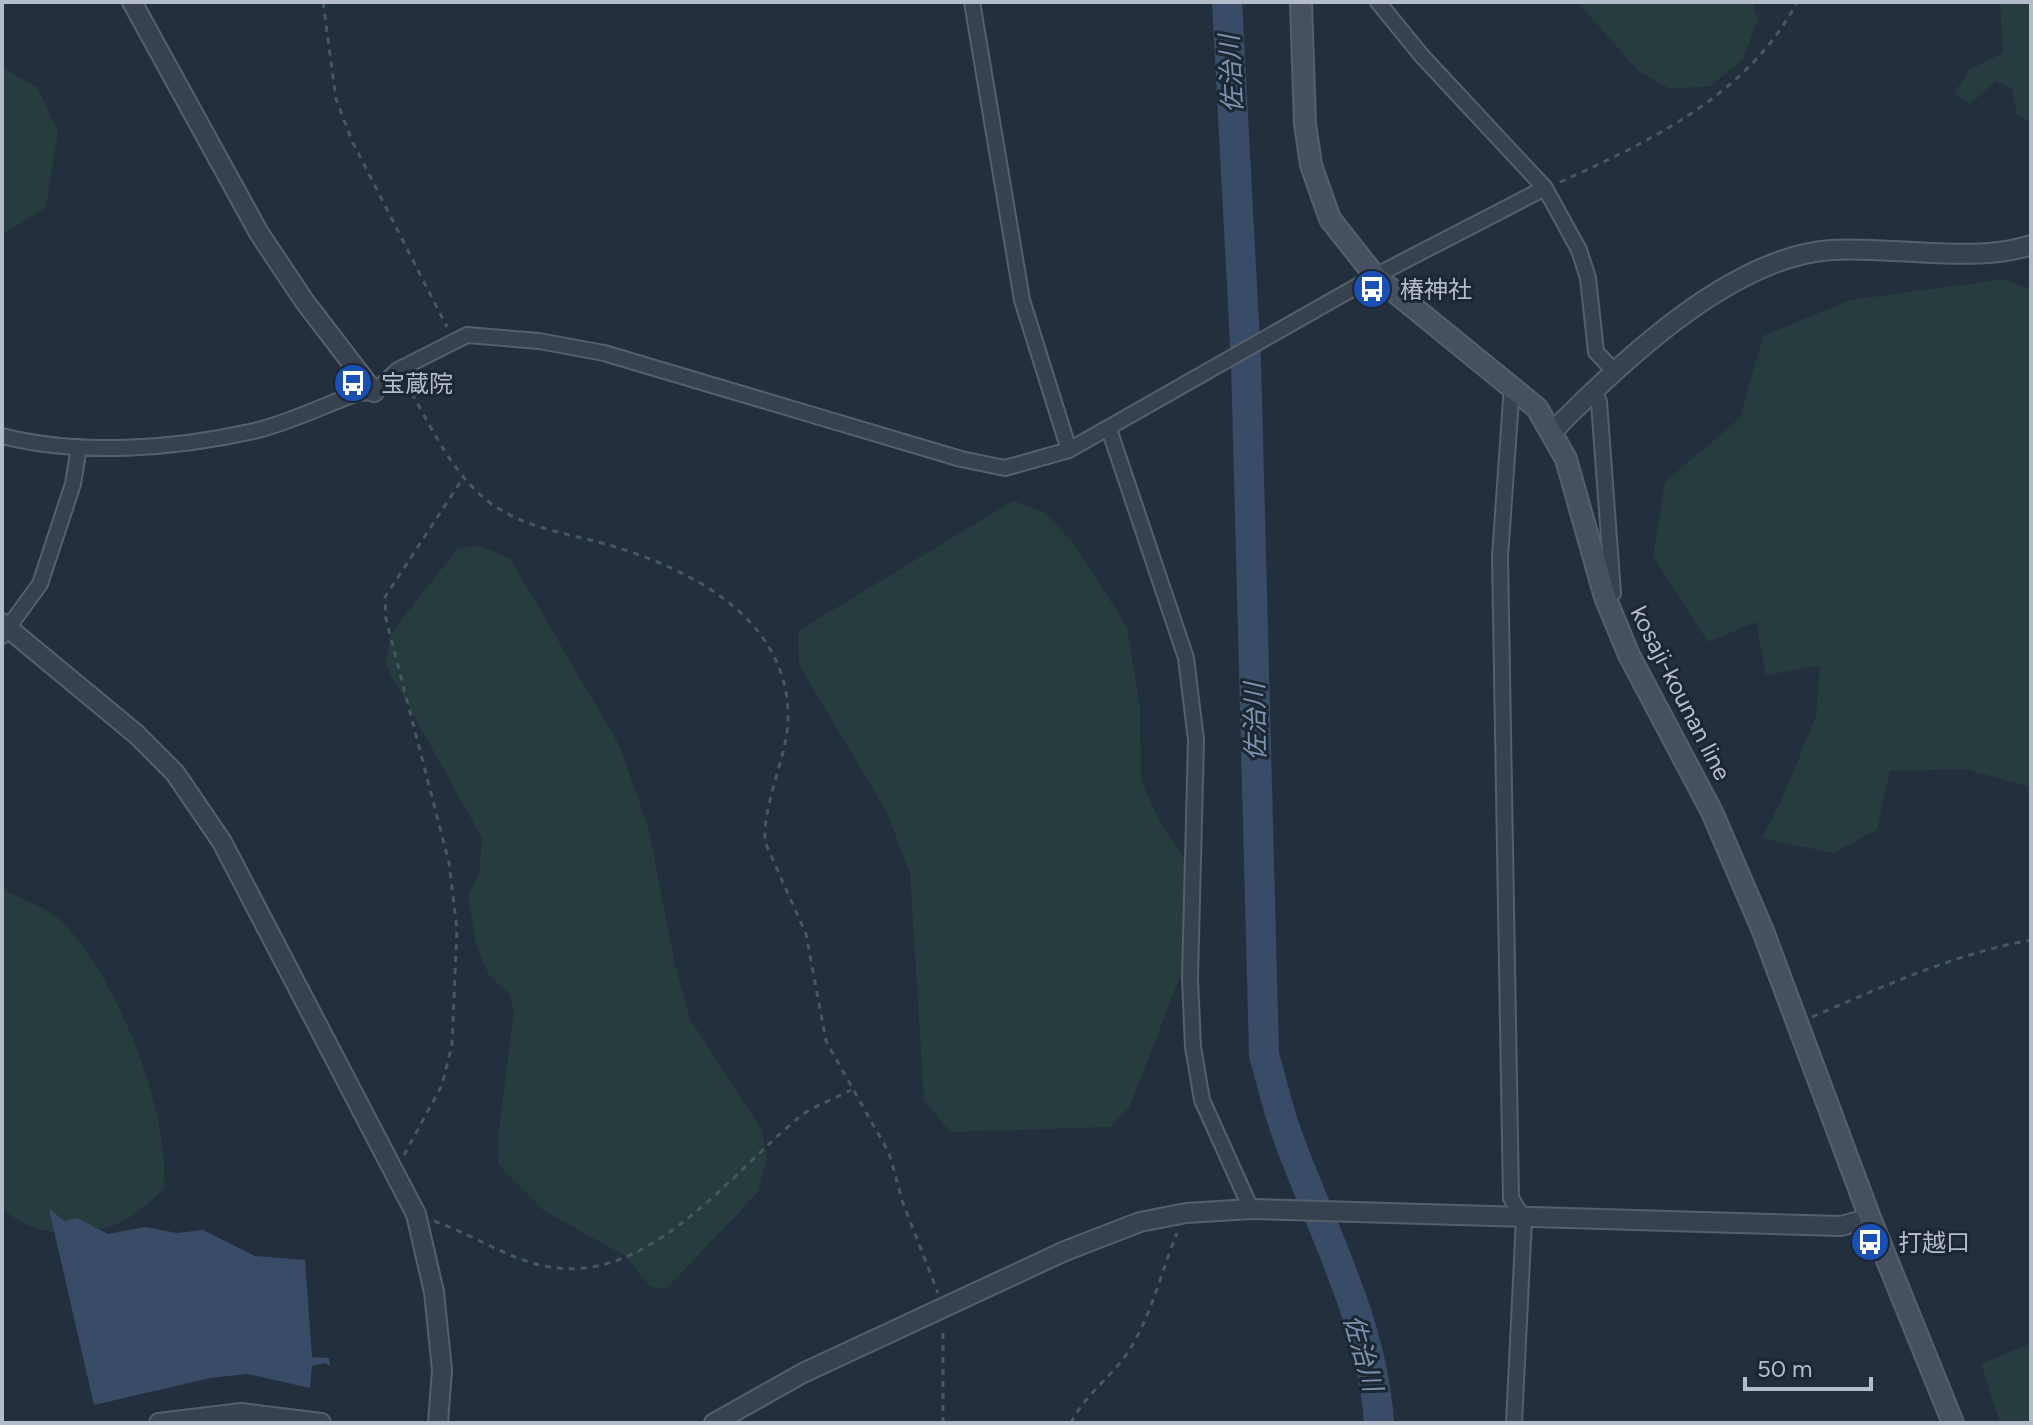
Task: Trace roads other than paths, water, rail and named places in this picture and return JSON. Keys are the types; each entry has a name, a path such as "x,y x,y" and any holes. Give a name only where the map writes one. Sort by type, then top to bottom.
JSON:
{"main road":[{"name":"kosaji-kounan line","path":"1301,2 1305,124 1311,165 1330,219 1375,276 1537,408 1566,459 1605,597 1629,655 1712,812 1763,931 1870,1218 1953,1423"}],"street":[{"path":"132,2 259,233 305,302 374,392"},
{"path":"972,2 1022,300 1069,450"},
{"path":"1378,2 1422,56 1545,188 1579,250 1588,278 1596,352 1613,370"},
{"path":"2,436 79,447 181,443 256,431 358,393 374,392 398,370 467,335 539,341 604,353 961,459 1005,468 1069,450 1375,276 1545,188"},
{"path":"1551,433 1613,370 1697,307 1772,263 1802,254 1832,250 1998,252 2031,245"},
{"path":"1512,385 1500,557 1511,1198 1524,1219 1514,1423"},
{"path":"1594,390 1599,402 1613,593 1605,597"},
{"path":"1109,429 1186,658 1196,740 1190,978 1193,1047 1202,1100 1251,1209"},
{"path":"79,447 73,484 40,584 4,629 104,706 175,773 229,855 416,1214 434,1292 442,1370 438,1423"},
{"path":"714,1423 803,1373 1065,1251 1140,1222 1186,1213 1251,1209 1841,1226 1870,1218"},
{"path":"159,1423 241,1413 321,1423"}],"water":[{"path":"49,1209 65,1221 77,1218 108,1234 145,1227 177,1233 203,1230 255,1256 305,1260 312,1357 329,1358 330,1366 325,1363 312,1366 310,1388 247,1374 210,1378 94,1405"}],"waterway":[{"name":"佐治川","path":"1227,2 1246,362 1264,1055 1288,1137 1357,1314 1375,1386 1379,1423"}],"place":[{"name":"椿神社","path":"1372,289"},
{"name":"宝蔵院","path":"353,383"},
{"name":"打越口","path":"1870,1242"}]}
